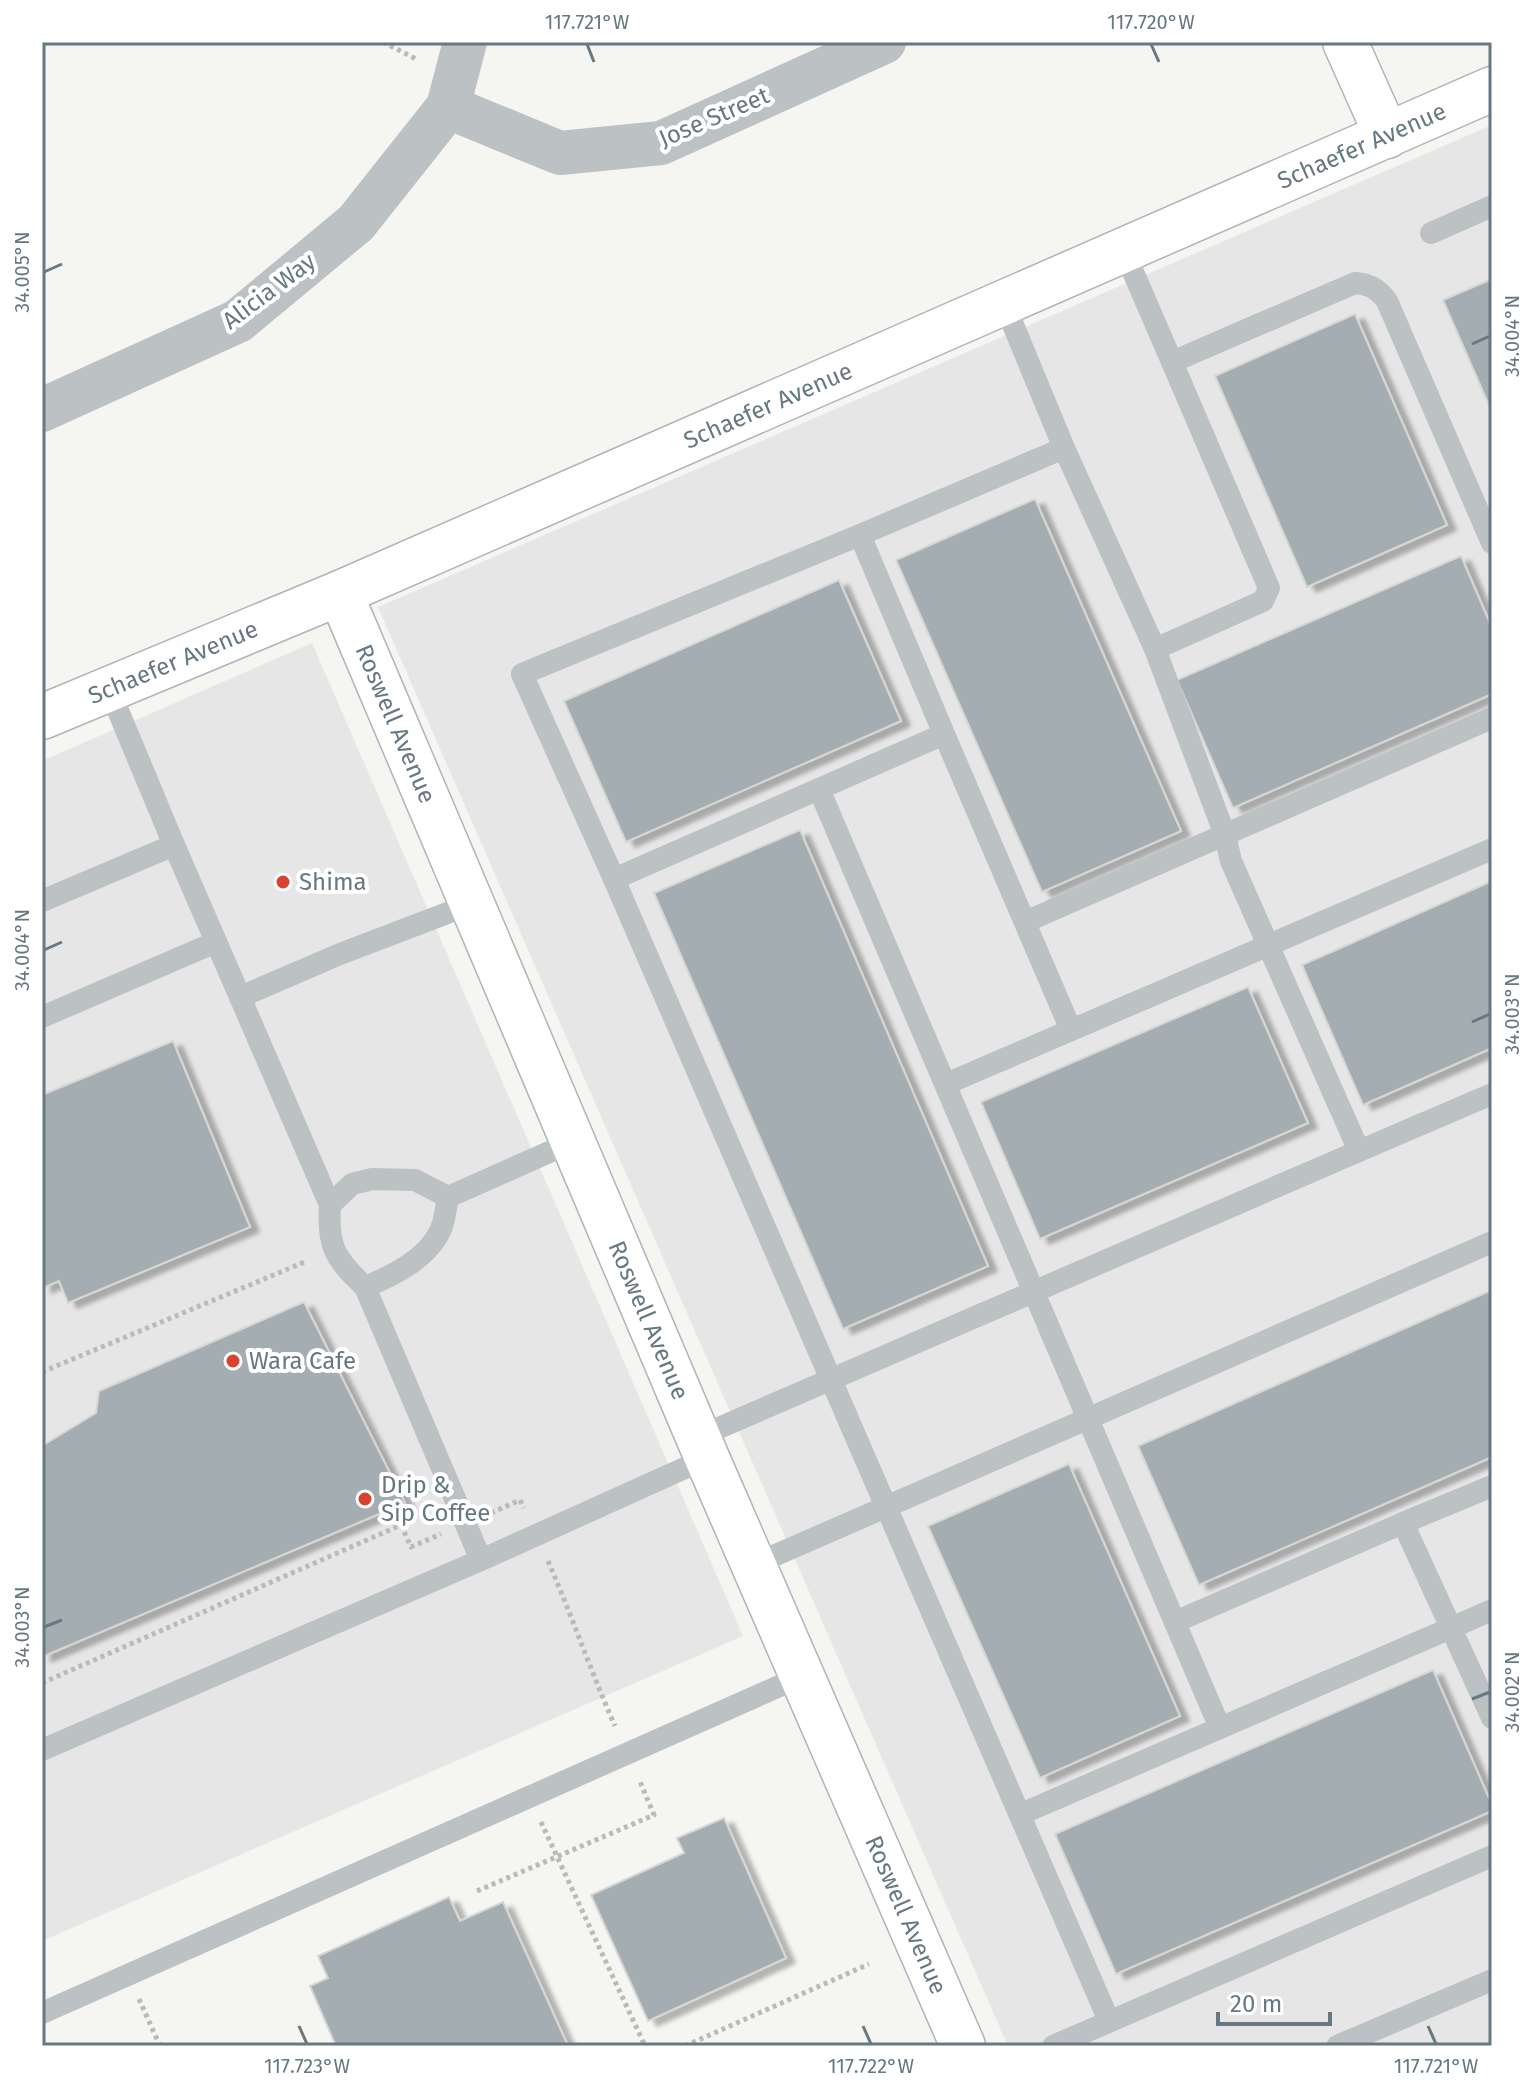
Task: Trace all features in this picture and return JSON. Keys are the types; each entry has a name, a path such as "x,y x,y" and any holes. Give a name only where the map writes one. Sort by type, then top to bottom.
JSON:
{"street":[{"path":"448,107 465,42"},
{"name":"Jose Street","path":"448,107 560,153 661,143 884,42"},
{"path":"1345,42 1387,136"},
{"name":"Schaefer Avenue","path":"42,717 340,593 1492,89"},
{"name":"Alicia Way","path":"42,410 238,321 356,223 448,107"},
{"name":"Roswell Avenue","path":"340,593 702,1447 963,2046"}],"lane":[{"path":"1431,233 1492,206"},
{"path":"1124,251 1269,588 1263,601 1155,649"},
{"path":"1172,362 1355,283 1366,283 1387,301 1492,543"},
{"path":"1004,303 1064,448 1155,649 1225,835 1231,861 1359,1151"},
{"path":"1064,448 522,674 832,1379 1109,2021"},
{"path":"860,535 1071,1030"},
{"path":"109,689 330,1205 328,1234 343,1267 365,1287 481,1560"},
{"path":"1025,922 1492,718"},
{"path":"614,879 944,734"},
{"path":"819,789 1220,1728"},
{"path":"42,901 174,845"},
{"path":"946,1084 1492,849"},
{"path":"240,997 340,954 471,904"},
{"path":"42,1017 216,942"},
{"path":"42,1750 536,1535 832,1379 1492,1094"},
{"path":"448,1197 572,1142"},
{"path":"330,1205 352,1184 372,1179 415,1180 448,1197"},
{"path":"365,1287 393,1275 418,1257 440,1231 448,1197"},
{"path":"753,1565 1492,1242"},
{"path":"1175,1622 1492,1486"},
{"path":"1403,1523 1492,1718"},
{"path":"1021,1814 1492,1610"},
{"path":"42,2013 802,1676"},
{"path":"1053,2046 1492,1856"},
{"path":"1337,2046 1492,1980"}],"path":[{"path":"42,1372 335,1249"},
{"path":"42,1683 401,1525 411,1547 520,1500 572,1614 588,1664 654,1815 477,1891"},
{"path":"530,1797 645,2046"},
{"path":"685,2046 869,1964"},
{"path":"129,1975 160,2046"}],"shaded area":[{"path":"1492,125 1492,2046 1008,2046 378,607"},
{"path":"312,643 743,1636 42,1941 42,761"}],"building":[{"path":"1492,279 1492,412 1443,300"},
{"path":"1355,314 1447,525 1307,587 1215,376"},
{"path":"1035,499 1181,831 1042,892 896,560"},
{"path":"1461,556 1492,628 1492,694 1233,808 1177,680"},
{"path":"839,580 901,721 626,842 564,701"},
{"path":"800,830 988,1266 843,1329 654,893"},
{"path":"1492,881 1492,1048 1363,1105 1302,965"},
{"path":"1248,987 1308,1123 1040,1239 981,1102"},
{"path":"173,1041 250,1227 68,1303 59,1281 42,1288 42,1095"},
{"path":"1492,1290 1492,1457 1199,1585 1138,1446"},
{"path":"304,1302 405,1503 42,1657 42,1446 96,1413 99,1391"},
{"path":"1069,1464 1180,1716 1040,1778 928,1526"},
{"path":"1433,1670 1492,1811 1116,1974 1055,1834"},
{"path":"724,1818 786,1958 648,2021 591,1895 684,1853 677,1838"},
{"path":"449,1897 460,1921 503,1902 568,2046 336,2046 310,1986 328,1978 318,1956"}],"place":[{"name":"Shima","path":"283,882"},
{"name":"Wara Cafe","path":"233,1361"},
{"name":"Drip & Sip Coffee","path":"365,1499"}]}
